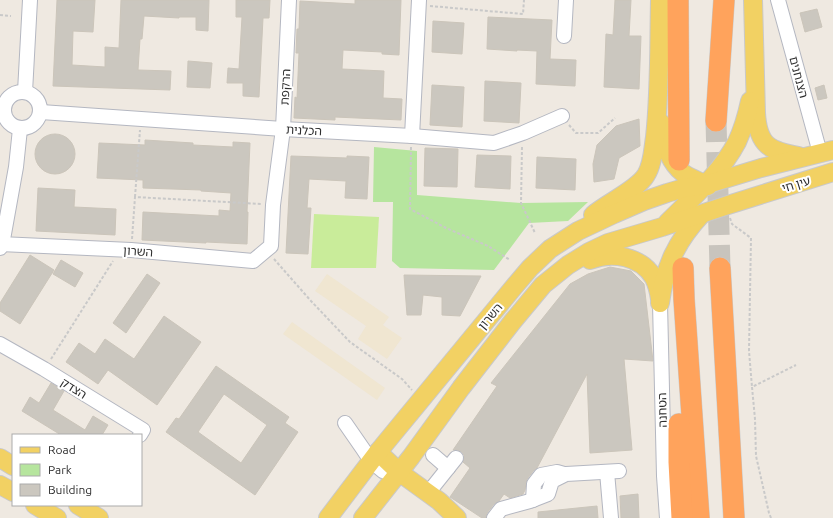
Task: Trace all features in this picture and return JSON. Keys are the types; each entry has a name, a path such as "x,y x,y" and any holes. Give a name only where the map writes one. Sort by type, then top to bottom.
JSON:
{"highway":[{"path":"678,0 679,160"},
{"path":"719,0 716,122 724,0"},
{"path":"683,268 699,518"},
{"path":"720,268 734,518"},
{"path":"682,518 679,462 679,394 684,299"}],"main road":[{"path":"566,239 594,213 640,182 646,175 652,160 658,108 660,0"},
{"path":"753,0 756,125 758,132 762,139 772,149 784,153 819,153"},
{"path":"662,227 691,200 726,160 737,141 745,120 752,96 755,78"},
{"path":"658,108 664,140 670,156 683,173 706,184 725,199"},
{"name":"עין חי","path":"706,184 819,153"},
{"name":"השרון","path":"363,518 513,320 543,285 568,264 594,250 624,238 703,214 725,199 761,168"},
{"name":"עין חי","path":"725,199 752,197 833,172"},
{"name":"השרון","path":"328,518 421,399 523,276 550,249 596,222 644,201 684,188 706,184"},
{"path":"660,302 664,277 671,258 686,233 703,214"},
{"path":"543,285 563,273 592,259 608,255 624,257 633,260 648,270 656,283 660,302"},
{"path":"375,456 439,501 457,518"},
{"path":"0,458 12,465"},
{"path":"0,485 12,491"},
{"path":"37,506 57,518"}],"street":[{"path":"25,92 30,0"},
{"name":"הרקפת","path":"269,248 283,128 289,0"},
{"path":"564,36 566,0"},
{"name":"הצנחנים","path":"778,0 819,153"},
{"path":"412,136 419,3"},
{"path":"25,92 31,94 39,101 41,112 36,123 32,127 20,129 8,123 2,110 8,98 13,94 25,92"},
{"name":"הכלנית","path":"41,112 412,136 494,143 523,133 562,116"},
{"path":"1,246 16,167 20,129"},
{"name":"השרון","path":"1,246 125,250 253,261 269,248"},
{"name":"הטחנה","path":"660,302 664,476 667,518"},
{"name":"הצדק","path":"0,344 44,369 144,433"},
{"path":"342,420 366,444 375,456"},
{"path":"428,493 452,463 433,455"},
{"path":"494,518 501,509 548,494 552,481 566,474 613,471 611,518"}],"path":[{"path":"419,3 523,14 524,0"},
{"path":"0,15 11,16"},
{"path":"562,116 576,133 598,133 615,118"},
{"path":"44,369 125,250 135,196 140,119"},
{"path":"523,133 521,203 535,233"},
{"path":"412,136 410,209 446,228 488,246 510,260"},
{"path":"135,196 273,205"},
{"path":"725,199 732,224 752,238 749,351 755,419 756,456 771,518"},
{"path":"269,248 311,301 350,342 402,379 421,399"},
{"path":"752,387 796,365"}],"shaded area":[{"path":"327,274 389,317 383,325 402,338 387,359 358,339 366,326 315,291"},
{"path":"292,322 385,388 377,400 283,334"}],"green space":[{"path":"374,147 417,151 417,195 521,203 588,202 568,221 529,223 494,270 400,268 392,261 393,202 373,202"},
{"path":"314,214 379,217 376,268 311,268"}],"building":[{"path":"57,0 95,0 93,32 73,31 72,65 105,67 105,47 119,48 121,0 209,0 208,31 196,30 196,17 179,18 144,16 142,39 140,39 138,70 171,71 170,90 53,86"},
{"path":"236,0 270,0 269,18 263,18 259,97 243,96 243,83 227,83 228,68 239,69 242,17 236,17"},
{"path":"355,0 401,0 399,55 382,54 382,52 343,50 342,69 384,71 383,98 402,99 401,120 335,117 335,120 294,118 295,97 297,98 299,53 296,53 300,1 355,4"},
{"path":"615,0 631,0 629,36 641,36 639,89 604,87 606,34 613,35"},
{"path":"817,9 822,27 805,32 800,13"},
{"path":"488,17 552,20 550,59 576,60 575,86 536,84 537,51 487,49"},
{"path":"433,21 464,23 462,54 432,52"},
{"path":"188,61 212,63 210,88 187,87"},
{"path":"485,81 521,83 519,123 484,121"},
{"path":"432,85 464,87 462,127 430,125"},
{"path":"824,85 827,98 818,100 815,88"},
{"path":"639,119 640,146 619,158 614,179 594,182 593,164 597,145 616,126"},
{"path":"55,134 63,136 69,140 73,146 75,154 73,162 69,168 63,172 55,174 47,172 41,168 37,162 35,154 37,146 41,140 47,136"},
{"path":"145,140 233,147 233,142 250,143 247,244 142,240 143,212 219,216 219,210 230,211 231,193 201,190 143,188 143,180 97,178 99,143 145,145"},
{"path":"425,148 458,149 457,187 424,186"},
{"path":"477,155 511,156 510,189 475,187"},
{"path":"291,156 347,158 347,156 369,157 367,199 345,198 346,181 309,179 307,208 311,208 308,254 286,253"},
{"path":"537,157 576,159 575,190 536,188"},
{"path":"38,188 75,190 74,207 116,209 115,235 36,231"},
{"path":"30,255 54,270 20,324 0,311 0,303"},
{"path":"61,260 83,273 75,287 53,274"},
{"path":"610,267 631,271 644,284 653,361 624,359 632,450 590,453 587,374 537,468 527,479 523,494 510,498 504,494 487,513 486,518 482,518 450,497 470,468 463,462 464,455 462,452 453,450 497,386 491,383 570,284 588,274"},
{"path":"147,274 160,283 126,333 113,323"},
{"path":"404,275 481,276 460,316 442,315 442,297 423,295 421,315 407,315"},
{"path":"164,316 201,342 157,405 108,370 98,384 66,362 79,343 95,354 105,339 134,359"},
{"path":"216,366 289,417 285,423 298,432 255,495 166,432 176,418 179,419","holes":["224,394 267,425 241,463 198,432"]},
{"path":"51,383 64,391 53,410 85,430 93,416 108,425 103,434 59,434 22,411 30,397 39,403"},
{"path":"638,494 639,518 621,518 620,496"},
{"path":"597,506 598,518 538,518 538,512"}],"tunnel":[{"path":"716,121 720,268"}]}
